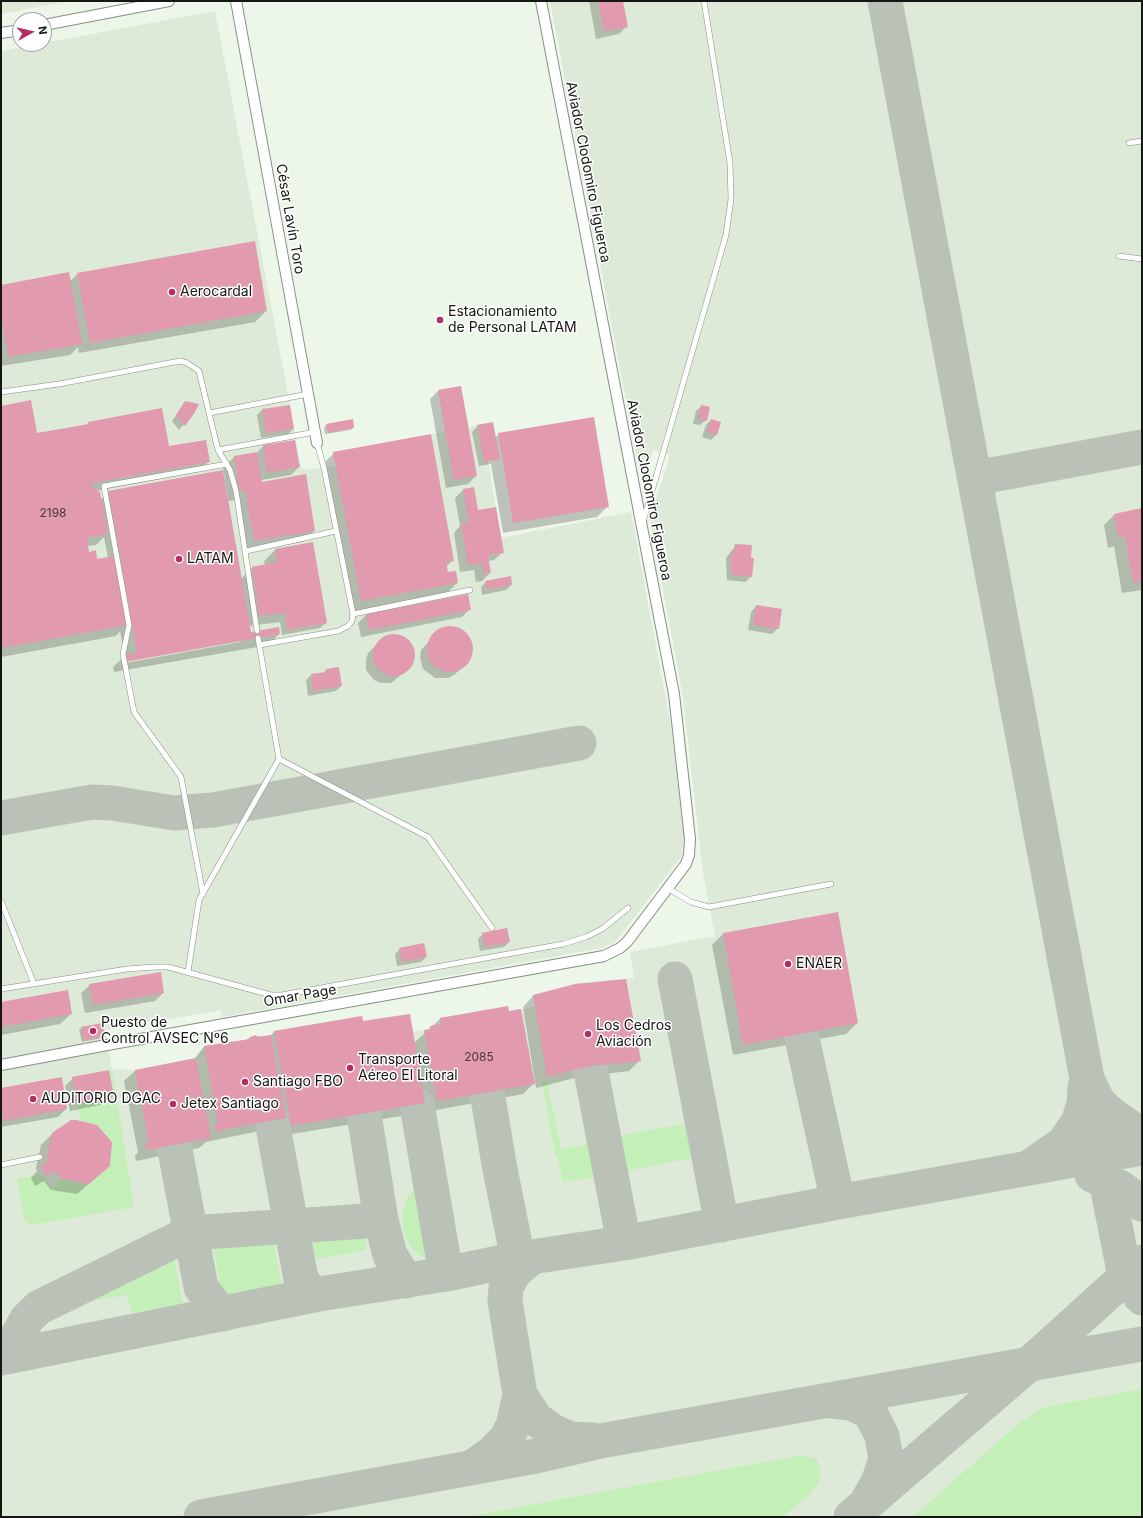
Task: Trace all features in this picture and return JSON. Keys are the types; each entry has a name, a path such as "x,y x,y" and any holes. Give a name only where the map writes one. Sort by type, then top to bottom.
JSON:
{"street":[{"path":"52,23 169,1"},
{"name":"César Lavín Toro","path":"236,1 318,443"},
{"name":"Aviador Clodomiro Figueroa","path":"541,1 674,694 690,840 689,855 686,864 668,889 627,942 620,948 604,956"},
{"path":"1,33 12,31"},
{"name":"Omar Page","path":"1,1065 107,1044 604,956"}],"lane":[{"path":"642,527 726,235 732,200 730,163 704,1"},
{"path":"1129,143 1142,141"},
{"path":"1120,256 1142,259"},
{"path":"1,392 59,384 180,362 187,363 199,371 218,450 227,464 236,491 257,631"},
{"path":"209,413 308,394"},
{"path":"218,450 315,432"},
{"path":"260,645 338,631 348,626 352,621 353,614 318,443"},
{"path":"203,894 180,777 134,712 123,654 129,626 104,486 227,464"},
{"path":"246,551 336,531"},
{"path":"353,614 470,590"},
{"path":"188,972 199,900 279,759 258,638"},
{"path":"279,759 428,837 492,928"},
{"path":"668,889 691,902 709,907 831,884"},
{"path":"1,901 34,984"},
{"path":"1,989 141,968 168,967 271,995 282,995 563,944 586,937 602,928 628,908"},
{"path":"1,1164 40,1157"}],"shaded area":[{"path":"1,1 70,1 1,14"},
{"path":"550,1 1142,1 1142,1517 1,1517 1,51 12,49 12,52 52,52 52,41 215,11 290,405 300,467 305,470 335,466 431,434 445,432 438,390 461,386 469,427 493,422 500,459 488,461 501,538 631,512 671,726 684,837 681,857 616,941 602,948 222,1017 221,1010 105,1030 112,1069 135,1070 196,1058 204,1046 250,1039 250,1037 256,1035 257,1037 271,1035 274,1031 362,1016 363,1021 410,1014 413,1032 430,1029 430,1026 440,1024 440,1018 508,1006 509,1011 535,1007 533,995 575,984 634,978 630,952 715,936 703,873 683,697 650,519 670,455 653,450 645,476 640,474"}],"green space":[{"path":"109,1070 112,1070 134,1207 31,1225 24,1219 17,1178 42,1175 52,1189 62,1179 89,1184 110,1166 112,1141 97,1125 81,1121 77,1104 114,1096"},
{"path":"547,1081 561,1150 597,1142 602,1176 563,1182 558,1160 555,1154 542,1082"},
{"path":"682,1124 685,1127 692,1158 625,1171 620,1139 623,1135"},
{"path":"416,1188 429,1258 420,1256 412,1249 407,1241 403,1228 402,1215 405,1203 409,1195"},
{"path":"365,1231 366,1250 316,1259 312,1237"},
{"path":"273,1240 282,1288 229,1298 223,1295 212,1244"},
{"path":"173,1255 183,1304 132,1313 127,1295 79,1303 96,1292"},
{"path":"1142,1389 1142,1517 913,1517 1018,1424 1038,1410 1056,1405"},
{"path":"803,1455 816,1459 821,1470 819,1482 810,1494 782,1517 465,1517"}],"building":[{"path":"598,1 623,1 628,27 604,31"},
{"name":"Aerocardal","path":"255,241 267,311 90,343 77,273"},
{"path":"69,272 82,344 8,357 1,313 1,285"},
{"path":"461,386 477,476 454,480 438,390"},
{"path":"31,400 37,433 89,424 88,422 162,408 169,446 206,440 210,462 92,483 93,488 100,492 108,534 87,538 89,552 96,550 97,559 115,556 128,625 1,648 1,406"},
{"path":"185,401 199,404 185,426 176,415"},
{"path":"290,405 294,429 266,433 262,409"},
{"path":"701,405 710,407 707,421 698,419"},
{"path":"594,417 609,507 513,523 498,433"},
{"path":"353,419 354,428 328,433 326,424"},
{"path":"711,419 721,422 717,435 707,432"},
{"path":"493,422 500,459 484,462 477,425"},
{"path":"431,434 454,561 446,562 448,572 456,571 458,583 361,601 333,452"},
{"path":"295,440 300,467 267,473 263,445"},
{"path":"257,452 262,482 306,474 315,531 254,541 245,489 239,491 234,456"},
{"name":"LATAM","path":"223,470 251,632 279,627 280,634 125,662 123,655 137,653 108,491"},
{"path":"474,487 478,510 496,507 504,553 488,555 491,573 484,574 482,563 468,565 461,524 469,523 463,489"},
{"path":"1142,508 1142,582 1133,583 1125,536 1118,537 1114,514"},
{"path":"313,542 327,623 287,630 285,613 259,616 252,567 277,562 275,549"},
{"path":"735,544 752,545 751,558 754,558 752,577 731,575 731,552 734,552"},
{"path":"511,576 512,585 487,590 485,581"},
{"path":"468,594 471,610 369,630 366,614"},
{"path":"756,605 782,609 779,629 753,625"},
{"path":"450,626 463,630 469,636 473,649 469,662 463,668 450,672 437,668 431,662 427,649 431,636 437,630"},
{"path":"390,634 398,634 409,640 415,651 415,659 409,670 398,676 390,676 379,670 373,659 373,651 379,640"},
{"path":"339,667 342,686 313,691 311,674 327,672 326,669"},
{"name":"ENAER","path":"838,912 858,1023 743,1045 723,933"},
{"path":"507,928 510,942 485,947 482,933"},
{"path":"424,943 427,957 402,962 399,948"},
{"path":"161,972 164,993 93,1005 89,984"},
{"name":"Los Cedros Aviación","path":"626,979 641,1061 590,1066 547,1077 533,995 575,984"},
{"path":"68,990 72,1014 1,1027 1,1002"},
{"path":"508,1006 509,1011 521,1009 535,1084 437,1101 424,1030 430,1029 430,1026 441,1024 440,1018"},
{"name":"Transporte Aéreo El Litoral","path":"410,1014 425,1103 291,1126 274,1031 362,1016 363,1021"},
{"name":"Puesto de Control AVSEC Nº6","path":"102,1023 105,1036 84,1040 81,1027"},
{"name":"Santiago FBO","path":"256,1035 257,1037 271,1035 286,1118 216,1131 214,1124 218,1123 204,1046 250,1039 250,1037"},
{"name":"Jetex Santiago","path":"196,1058 211,1138 147,1150 145,1144 149,1143 135,1070"},
{"path":"109,1070 114,1096 77,1104 72,1077"},
{"name":"AUDITORIO DGAC","path":"62,1077 67,1109 3,1121 1,1088"},
{"path":"71,1120 97,1125 112,1142 110,1166 89,1184 62,1179 55,1171 46,1176 41,1166 48,1161 47,1156 52,1133"}],"taxiway":[{"path":"885,1 1125,1276 1142,1298"},
{"path":"975,478 1142,447"},
{"path":"1,818 92,802 112,803 174,813 213,810 579,743"},
{"path":"675,979 722,1225"},
{"path":"801,1034 838,1202"},
{"path":"590,1066 624,1243"},
{"path":"1090,1085 1098,1102 1111,1114 1142,1136"},
{"path":"1031,1166 1063,1144 1078,1123 1084,1104 1085,1087"},
{"path":"487,1092 499,1164 518,1259"},
{"path":"417,1105 446,1274"},
{"path":"364,1114 381,1220 390,1255 406,1281"},
{"path":"272,1121 301,1279 309,1290 313,1293 319,1294"},
{"path":"174,1145 201,1287 210,1300 223,1314"},
{"path":"1,1358 319,1294 446,1274 518,1259 624,1243 838,1202 1142,1148"},
{"path":"1092,1175 1121,1188 1142,1204"},
{"path":"1,1357 13,1344 27,1319 38,1308 190,1233 381,1220"},
{"path":"531,1258 516,1270 506,1287 505,1301 520,1395 536,1419 552,1431 570,1439 593,1440"},
{"path":"851,1517 1027,1366 1142,1262"},
{"path":"201,1517 536,1456 606,1440 1142,1344"},
{"path":"471,1468 491,1454 506,1439 513,1426 520,1395"},
{"path":"832,1401 851,1403 870,1412 882,1436 886,1459 878,1483 869,1498"}],"place":[{"name":"Aerocardal","path":"172,292"},
{"name":"Estacionamiento de Personal LATAM","path":"440,320"},
{"name":"LATAM","path":"179,559"},
{"name":"ENAER","path":"788,964"},
{"name":"Puesto de Control AVSEC Nº6","path":"93,1031"},
{"name":"Los Cedros Aviación","path":"588,1034"},
{"name":"Transporte Aéreo El Litoral","path":"350,1068"},
{"name":"Santiago FBO","path":"245,1082"},
{"name":"AUDITORIO DGAC","path":"33,1099"},
{"name":"Jetex Santiago","path":"173,1104"}]}
